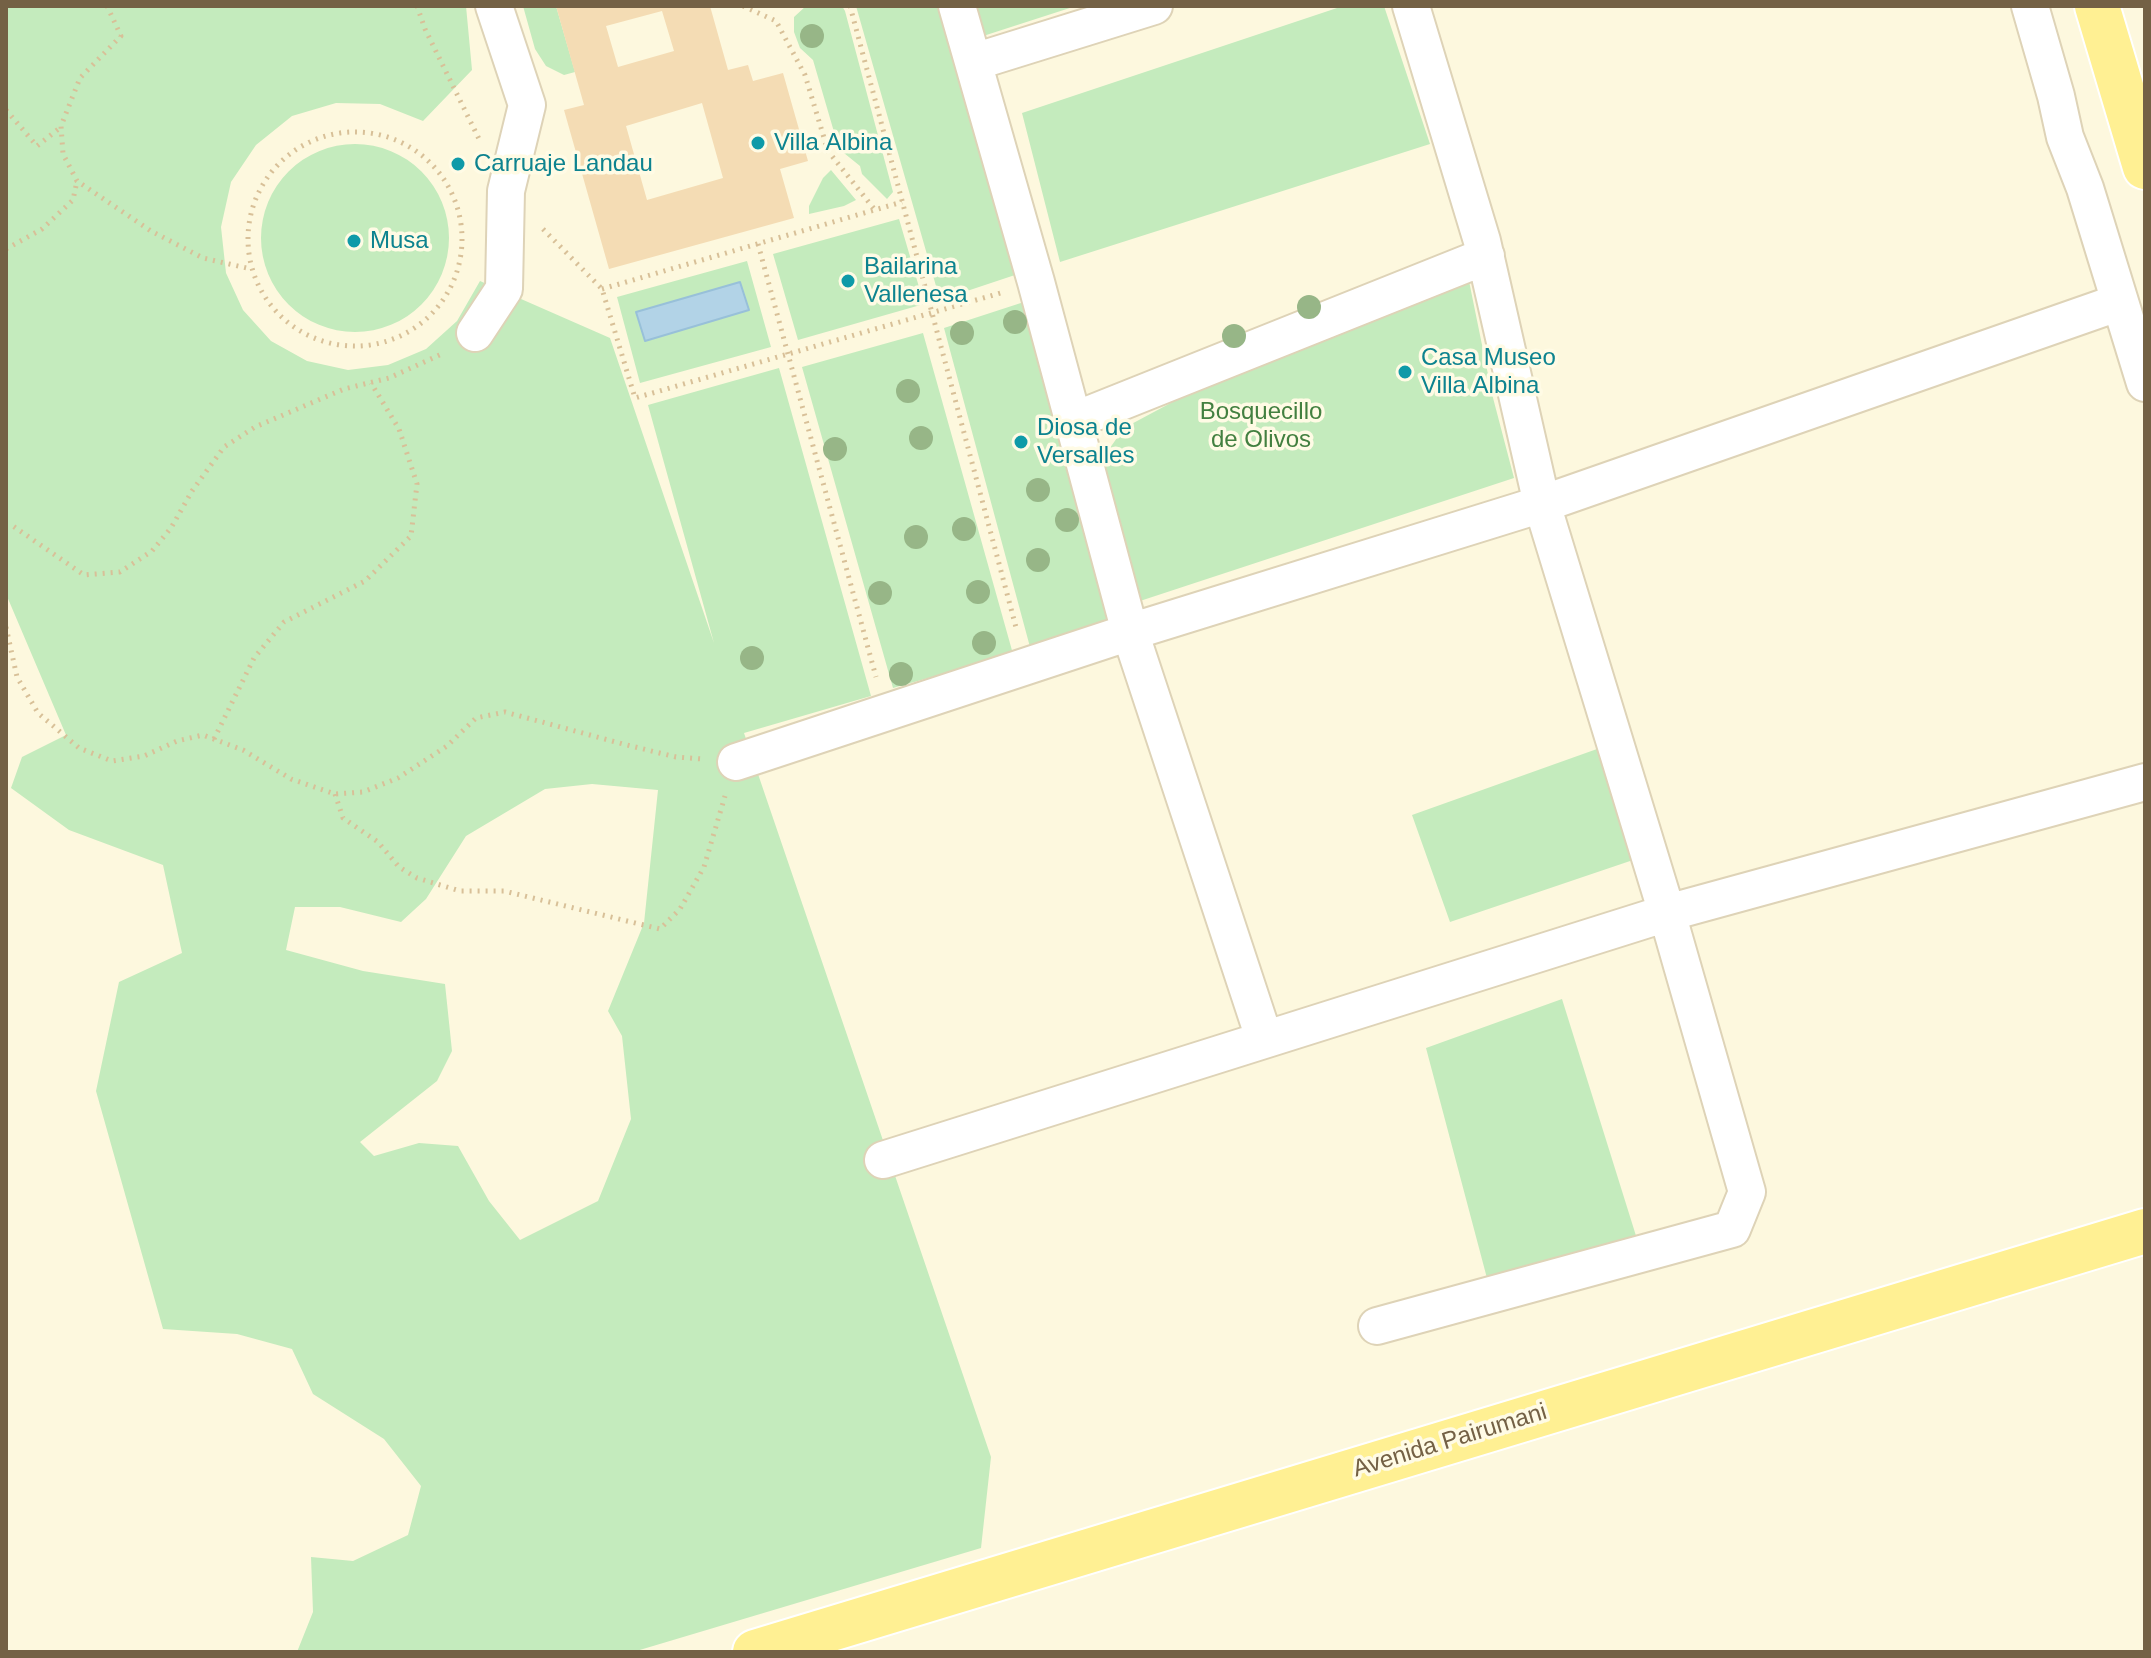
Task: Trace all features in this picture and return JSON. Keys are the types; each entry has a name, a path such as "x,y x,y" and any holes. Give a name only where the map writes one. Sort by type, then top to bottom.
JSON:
{"main road":[{"path":"2097,6 2145,167"},
{"name":"Avenida Pairumani","path":"755,1652 2145,1231"}],"lane":[{"path":"475,333 504,289 506,191 527,105 494,6"},
{"path":"957,6 1036,282 1130,632 1264,1038"},
{"path":"974,62 1154,6"},
{"path":"1377,1326 1732,1229 1747,1192 1667,913 1542,504 1486,256 1411,6"},
{"path":"2030,6 2065,137 2085,188 2145,383"},
{"path":"1073,421 1486,256"},
{"path":"736,762 1130,632 1542,504 2120,302"},
{"path":"883,1160 1667,913 2145,782"}],"path":[{"path":"107,6 121,36 80,78 61,126 63,154 77,181 151,231 203,258 252,270"},
{"path":"417,6 425,29 506,191 602,289 635,398 932,315 1036,282"},
{"path":"745,6 776,21 805,75 828,151 875,210"},
{"path":"850,6 1026,666"},
{"path":"6,110 37,146 61,126"},
{"path":"355,130 388,135 417,150 442,173 457,203 463,237 459,271 443,302 419,326 389,342 355,348 321,342 291,326 267,301 252,270 247,237 258,194 269,174 292,151 322,135 355,130"},
{"path":"6,249 42,229 73,200 77,181"},
{"path":"602,289 902,202"},
{"path":"758,244 886,713"},
{"path":"6,526 13,526 84,575 120,572 152,551 171,528 192,491 224,447 255,427 344,389 389,378 443,354 475,333"},
{"path":"214,739 254,658 284,622 365,581 411,536 417,484 399,429 371,383"},
{"path":"6,627 17,677 38,713 79,748 112,761 144,756 177,741 203,735 243,750 291,779 335,794 363,792 398,778 447,746 476,718 505,712 676,757 736,762 704,867 680,909 660,929 504,891 460,891 417,878 399,867 378,842 343,818 335,794"}],"green space":[{"path":"6,6 466,6 472,70 423,121 380,104 336,103 292,116 256,145 231,182 221,227 226,273 243,310 271,341 307,361 348,370 388,365 426,349 457,321 480,281 610,338 714,643 648,405 779,368 871,696 744,733 991,1457 981,1548 633,1652 297,1652 313,1612 311,1557 353,1561 408,1535 421,1486 384,1439 313,1394 292,1349 237,1334 163,1329 96,1091 119,982 182,953 163,865 69,830 11,788 22,757 66,735 6,594","holes":["592,784 658,790 644,923 608,1011 622,1036 631,1119 598,1201 520,1240 489,1201 458,1146 419,1143 374,1156 360,1142 437,1081 452,1051 445,984 363,971 286,950 295,907 340,907 401,922 426,899 466,836 545,789"]},
{"path":"523,6 556,6 575,72 564,75 546,66 535,49"},
{"path":"806,6 842,6 845,11 893,192 887,199 862,174 860,166 839,149 813,60 800,48 794,32 794,17"},
{"path":"856,6 937,6 1018,274 940,300"},
{"path":"967,6 1076,6 977,38"},
{"path":"1343,6 1384,6 1430,144 1060,262 1022,113"},
{"path":"355,144 391,151 421,172 442,202 449,238 442,274 421,304 391,325 355,332 319,325 289,304 268,274 261,238 268,202 289,172 319,151"},
{"path":"831,170 856,200 809,214 809,206 823,178"},
{"path":"899,219 924,304 798,340 773,254"},
{"path":"747,261 771,347 640,383 617,297","holes":["740,282 645,341 636,312"]},
{"name":"Bosquecillo de Olivos","path":"1469,281 1492,394 1514,478 1140,601 1100,462 1124,428 1223,375"},
{"path":"1027,301 1114,621 1030,647 944,328"},
{"path":"923,333 1013,654 893,688 802,367"},
{"path":"1597,749 1636,859 1450,922 1412,815"},
{"path":"1562,999 1637,1239 1488,1282 1426,1048"}],"water":[{"path":"740,282 749,310 645,341 636,312"}],"building":[{"name":"Villa Albina","path":"556,6 710,6 728,70 748,65 753,81 783,73 808,161 780,169 794,218 609,269 564,110 584,105","holes":["662,11 674,51 618,67 606,26","702,103 723,178 647,200 626,126"]}],"place":[{"name":"Villa Albina","path":"758,143"},
{"name":"Carruaje Landau","path":"458,164"},
{"name":"Musa","path":"354,241"},
{"name":"Bailarina Vallenesa","path":"848,281"},
{"name":"Casa Museo Villa Albina","path":"1405,372"},
{"name":"Diosa de Versalles","path":"1021,442"}]}
